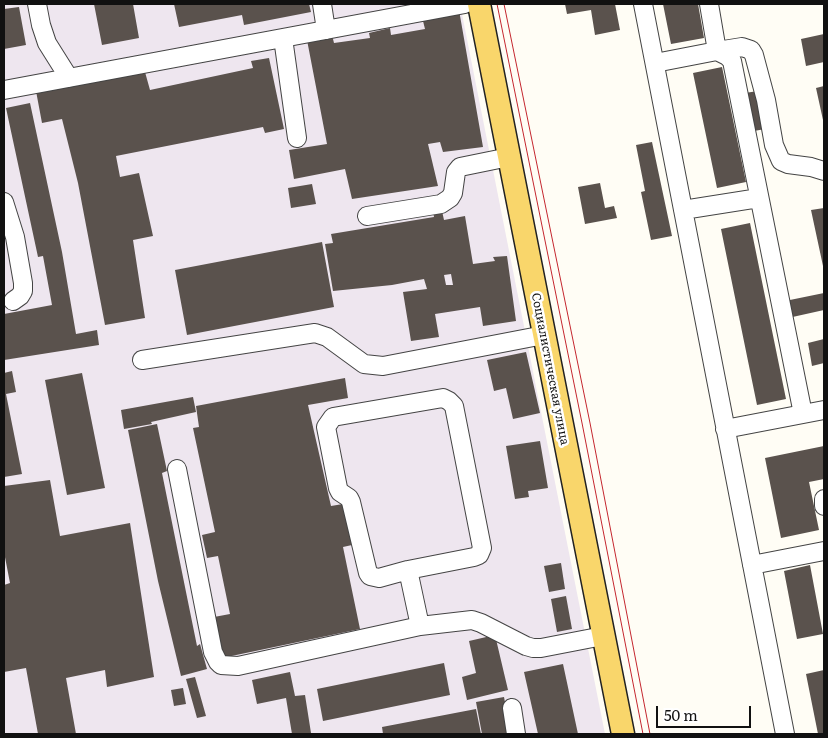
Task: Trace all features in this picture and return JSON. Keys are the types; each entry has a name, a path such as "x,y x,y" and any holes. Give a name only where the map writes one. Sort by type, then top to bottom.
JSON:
{"main road":[{"name":"Социалистическая улица","path":"478,4 622,734"}],"street":[{"path":"37,4 47,43 70,78"},
{"path":"322,4 326,30"},
{"path":"4,90 465,4"},
{"path":"643,4 785,734"},
{"path":"709,4 717,51"},
{"path":"283,38 298,138"},
{"path":"654,63 742,47 751,50 766,100 774,146 782,161 788,164 824,171"},
{"path":"717,51 732,61 803,414"},
{"path":"367,216 441,204 450,198 453,193 456,172 460,167 509,157"},
{"path":"683,210 760,198"},
{"path":"4,202 15,237 23,283 23,291 20,296 13,300"},
{"path":"142,360 315,333 327,337 364,364 383,366 544,335"},
{"path":"443,398 454,406 482,548 479,555 474,557 408,570 379,578 370,576 368,573 351,502 338,488 326,427 333,417 443,398"},
{"path":"725,429 824,410"},
{"path":"177,469 213,652 221,665 238,666 420,626 472,620 481,622 533,648 603,636"},
{"path":"824,499 824,506"},
{"path":"752,565 824,551"},
{"path":"408,570 420,626"},
{"path":"512,708 516,734"}],"shaded area":[{"path":"4,4 460,4 605,734 4,734"}],"building":[{"path":"94,4 133,4 139,38 102,45"},
{"path":"174,4 309,4 311,12 244,25 242,15 179,27"},
{"path":"565,4 615,4 620,30 595,35 591,10 567,14"},
{"path":"663,4 698,4 704,38 671,44"},
{"path":"19,7 26,45 4,49 4,9"},
{"path":"459,10 483,147 443,152 440,142 428,144 438,186 352,199 345,169 294,179 289,150 327,144 307,40 332,35 334,43 370,38 369,33 390,28 391,35 425,29 422,17"},
{"path":"824,34 824,62 806,66 801,39"},
{"path":"269,58 284,129 265,133 263,127 116,156 120,177 139,173 153,236 133,240 145,318 105,325 78,183 62,119 42,123 36,91 145,72 150,90 253,68 251,61"},
{"path":"722,67 746,182 717,188 693,73"},
{"path":"824,86 824,119 823,120 816,88"},
{"path":"758,91 765,129 754,131 745,93"},
{"path":"30,103 62,252 76,334 97,330 99,345 4,360 4,314 52,305 43,256 38,257 6,108"},
{"path":"652,142 672,236 651,240 641,192 645,191 636,145"},
{"path":"600,183 605,208 614,206 617,218 585,224 578,187"},
{"path":"312,184 316,204 291,208 288,188"},
{"path":"824,208 824,266 823,266 811,210"},
{"path":"442,211 444,220 465,216 473,264 495,261 493,257 507,256 516,321 483,326 480,307 435,314 439,337 411,341 403,292 427,289 424,279 392,285 333,291 325,244 333,243 331,234 434,217 433,212","holes":["451,274 453,285 446,285 444,275"]},
{"path":"750,223 786,399 757,405 721,229"},
{"path":"322,242 334,307 187,335 175,270"},
{"path":"824,293 824,310 788,318 785,301"},
{"path":"824,339 824,363 812,366 808,343"},
{"path":"526,352 540,413 513,419 506,388 494,391 487,360"},
{"path":"12,371 16,392 6,394 22,474 4,477 4,373"},
{"path":"82,373 105,488 67,495 45,380"},
{"path":"345,378 348,398 308,405 331,506 343,504 352,545 343,547 360,629 222,658 214,617 230,614 218,556 207,558 202,535 215,532 193,428 199,427 196,406"},
{"path":"193,397 196,412 151,422 152,424 124,429 121,410"},
{"path":"157,424 167,471 162,473 197,646 200,644 207,669 181,676 158,581 128,430"},
{"path":"540,441 548,488 528,491 529,497 515,499 506,446"},
{"path":"824,446 824,479 809,482 819,530 781,538 765,458"},
{"path":"50,480 60,536 130,523 154,677 107,687 105,670 66,678 76,734 38,734 26,668 4,672 4,585 10,583 4,552 4,486"},
{"path":"561,563 565,589 549,592 544,566"},
{"path":"810,565 823,634 797,639 784,571"},
{"path":"566,596 572,629 557,632 551,599"},
{"path":"495,635 508,690 467,700 462,677 476,673 469,641"},
{"path":"444,663 450,695 323,721 317,689"},
{"path":"563,664 578,734 538,734 524,672"},
{"path":"824,670 824,734 818,734 806,674"},
{"path":"290,672 295,696 305,695 311,733 292,734 286,698 257,704 252,680"},
{"path":"195,677 206,716 197,718 186,679"},
{"path":"183,688 186,704 174,706 171,690"},
{"path":"504,697 511,734 482,734 476,702"},
{"path":"476,709 481,734 383,734 382,727"}],"tram line":[{"path":"497,4 643,734"},
{"path":"504,4 590,423 650,734"}]}
